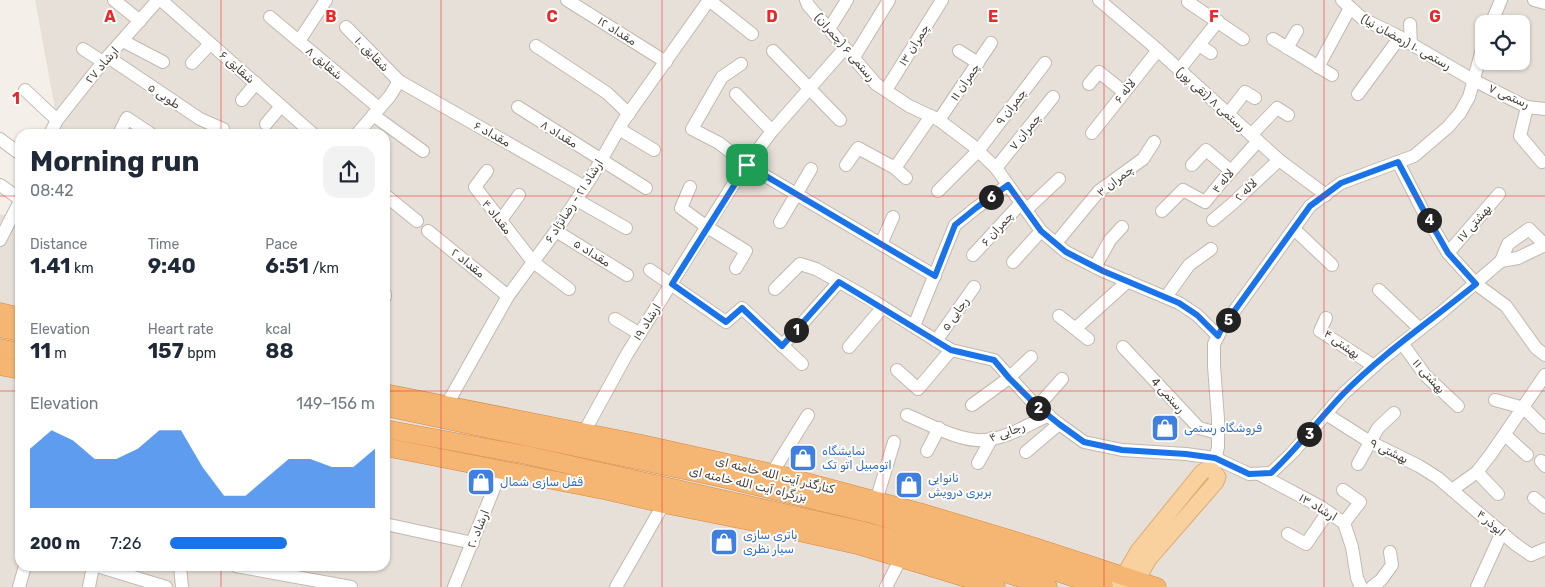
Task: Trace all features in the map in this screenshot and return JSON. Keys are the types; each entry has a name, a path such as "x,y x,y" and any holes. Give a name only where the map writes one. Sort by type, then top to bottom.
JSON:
{"highway":[{"path":"0,312 15,316"},
{"path":"0,328 15,331"},
{"path":"0,348 15,351"},
{"path":"0,366 15,369"},
{"path":"390,395 443,412 583,434 639,452"},
{"name":"بزرگراه آیت الله خامنه ای","path":"390,407 443,412 639,452 826,494 924,522 1104,587"},
{"name":"بزرگراه آیت الله خامنه ای","path":"390,430 556,461 674,487 962,568 1048,587"},
{"path":"390,448 501,471 552,479 754,522 858,538 901,558 938,560"},
{"path":"552,479 556,461"},
{"name":"کنارگذر آیت الله خامنه ای","path":"723,470 772,473 826,494 876,501 924,522 1032,546 1094,567 1134,571 1157,587"},
{"path":"962,568 990,586"}],"main road":[{"path":"1161,587 1150,578 1134,571 1216,482 1218,477 1214,464"}],"street":[{"path":"114,0 140,21"},
{"name":"ارشاد ۲۷","path":"52,129 57,120 105,60 160,0"},
{"name":"شقایق ۶","path":"160,0 307,129"},
{"path":"299,41 326,0"},
{"name":"مقداد ۱۲","path":"567,0 666,62"},
{"path":"709,0 752,34"},
{"name":"ارشاد ۲۱ - رضانژاد ۶","path":"443,412 508,296 556,231 585,187 619,129 709,0"},
{"name":"رستمی ۶ (چمران)","path":"806,0 808,5 876,84 909,106 935,118 978,151 996,168 1041,231 1056,244 1066,252 1095,267 1179,303 1197,315 1218,336"},
{"path":"829,29 847,0"},
{"name":"ارشاد ۱۹","path":"583,434 640,334 747,165 772,131 810,89 850,53 889,0"},
{"name":"چمران ۱۳","path":"886,90 942,0"},
{"path":"1495,15 1501,0"},
{"path":"1534,0 1545,3"},
{"name":"رستمی ۸ (تقی پور)","path":"1104,2 1279,160 1326,195"},
{"path":"1188,2 1243,39"},
{"path":"1318,67 1346,4"},
{"name":"رستمی ۱۰ (رمضان نیا)","path":"1346,4 1363,19 1406,40 1474,80"},
{"name":"شقایق ۸","path":"270,17 376,112 423,151"},
{"path":"1179,70 1218,21"},
{"path":"1358,94 1406,40 1410,24"},
{"name":"شقایق ۱۰","path":"346,27 399,82"},
{"path":"1287,48 1297,31"},
{"path":"1273,40 1332,76"},
{"path":"124,41 163,62"},
{"name":"چمران ۱۱","path":"895,168 978,63 991,43"},
{"path":"192,62 210,44"},
{"path":"1199,45 1211,53"},
{"path":"536,46 607,93 629,114"},
{"name":"طوبی ۵","path":"83,49 105,60 200,119 223,129"},
{"name":"لاله ۶","path":"1092,133 1158,50"},
{"path":"773,51 840,120"},
{"path":"959,51 978,63"},
{"path":"741,64 722,77 692,129 719,143 747,165 935,276"},
{"name":"چمران ۹","path":"938,192 978,151 1045,64"},
{"path":"1214,464 1218,448 1218,433 1214,344 1222,328 1310,206 1341,183 1414,156 1448,127 1460,114 1477,70"},
{"path":"1089,84 1099,72 1124,92"},
{"name":"رستمی ۷","path":"1474,80 1527,107 1545,109"},
{"path":"361,129 399,82"},
{"name":"مقداد ۶","path":"399,82 585,187"},
{"path":"242,100 256,83"},
{"path":"25,90 57,120"},
{"path":"1228,114 1245,92 1255,98"},
{"path":"736,94 772,131"},
{"name":"چمران ۷","path":"996,168 1053,97"},
{"path":"266,124 281,106"},
{"path":"1527,107 1520,136 1542,162"},
{"name":"مقداد ۸","path":"518,108 646,188"},
{"name":"لاله ۴","path":"1162,211 1182,190 1205,202 1231,171 1277,108 1288,115"},
{"path":"122,129 127,118 144,129"},
{"path":"619,129 654,150"},
{"path":"0,139 15,150"},
{"name":"چمران ۳","path":"1056,244 1099,191 1143,159 1154,142"},
{"path":"846,166 858,148 895,168 906,178"},
{"path":"1192,165 1206,150 1231,171"},
{"name":"لاله ۲","path":"1213,220 1279,160"},
{"path":"1398,162 1448,253 1476,284 1506,306 1536,348 1545,355"},
{"path":"780,222 811,169"},
{"name":"مقداد ۴","path":"487,171 474,187 533,262 569,288"},
{"name":"چمران ۶","path":"973,255 1023,206 1059,179"},
{"path":"0,185 15,196"},
{"path":"914,326 955,225 1008,185"},
{"path":"690,187 681,208 707,227 746,251 736,268"},
{"name":"بهشتی ۱۷","path":"1448,253 1499,194"},
{"path":"500,220 519,195"},
{"path":"390,199 417,221"},
{"path":"576,200 626,228"},
{"path":"1,236 15,209"},
{"path":"881,244 893,217"},
{"path":"1095,267 1110,240 1122,227"},
{"path":"1294,229 1332,265"},
{"path":"1259,474 1271,473 1293,452 1343,394 1501,261 1508,244 1529,229 1545,245 1518,258 1501,261"},
{"name":"مقداد ۲","path":"428,231 508,296"},
{"name":"مقداد ۵","path":"556,231 627,275"},
{"path":"1013,262 1041,231"},
{"path":"1166,297 1190,265 1211,249"},
{"name":"ارشاد ۱۳","path":"775,289 800,264 816,269 914,326 951,350 994,360 1038,407 1084,442 1122,450 1186,454 1249,474 1259,474 1344,522 1352,547 1360,587"},
{"path":"650,270 726,322 742,308 802,364"},
{"path":"1076,328 1128,281"},
{"path":"782,346 839,282"},
{"name":"رجایی ۵","path":"936,341 974,286"},
{"path":"1379,290 1420,329"},
{"path":"849,347 883,308"},
{"path":"1059,316 1088,339"},
{"path":"615,318 640,334"},
{"name":"بهشتی ۴","path":"1326,318 1320,331 1374,366"},
{"name":"بهشتی ۱۱","path":"1402,343 1426,375 1458,406"},
{"name":"رستمی 4","path":"1123,347 1198,428 1218,433"},
{"path":"896,370 918,389 951,350"},
{"path":"972,405 1009,378 1031,358"},
{"path":"1452,490 1477,472 1524,408 1545,375"},
{"path":"1038,407 1062,379"},
{"path":"1495,400 1524,408 1543,427"},
{"path":"1358,464 1378,428 1394,413"},
{"name":"بهشتی ۹","path":"1326,414 1370,442 1420,466 1452,490"},
{"path":"772,473 808,415"},
{"name":"رجایی ۴","path":"907,415 962,438 984,440 1008,434 1049,415"},
{"path":"1026,452 1059,424"},
{"path":"927,451 939,428"},
{"path":"1505,435 1526,455"},
{"path":"978,464 992,438"},
{"path":"876,501 894,442"},
{"name":"ارشاد ۲۰","path":"454,587 501,471"},
{"path":"1477,472 1498,494"},
{"path":"616,587 674,487"},
{"path":"1343,490 1360,502 1344,522"},
{"name":"ابوذر ۴","path":"1452,490 1531,555 1545,549"},
{"path":"1534,498 1545,507"},
{"path":"1288,534 1306,544 1328,512"},
{"path":"390,525 473,543"},
{"path":"1477,587 1502,532"},
{"path":"1372,587 1381,580 1392,565 1390,552"},
{"path":"886,587 901,558"},
{"path":"19,587 24,571"},
{"path":"89,587 91,571"},
{"path":"113,571 166,587"},
{"path":"180,571 182,587"},
{"path":"263,571 351,587"}],"shaded area":[{"path":"35,0 1545,0 1545,587 0,587 0,215 15,214 15,571 390,571 390,129 57,129 57,120"}],"place":[{"name":"فروشگاه رستمی","path":"1165,428"},
{"name":"نمایشگاه اتومبیل اتو تک","path":"803,458"},
{"name":"قفل سازی شمال","path":"481,482"},
{"name":"نانوایی بربری درویش","path":"909,485"},
{"name":"باتری سازی سیار نظری","path":"724,542"}],"route":[{"path":"1398,162 1448,253 1476,284 1381,360 1343,394 1293,452 1271,473 1249,474 1215,458 1122,450 1084,442 1038,407 994,360 951,350 839,282 782,346 742,308 726,322 672,284 747,165 935,276 955,225 1008,185 1041,231 1066,252 1103,271 1179,303 1197,315 1218,336 1310,206 1341,183 1398,162"}]}
